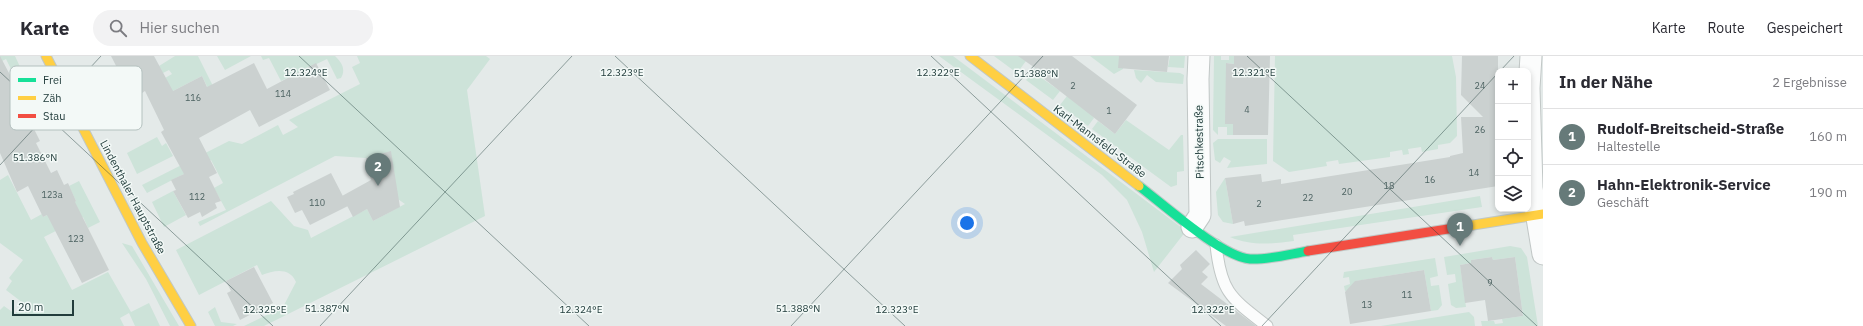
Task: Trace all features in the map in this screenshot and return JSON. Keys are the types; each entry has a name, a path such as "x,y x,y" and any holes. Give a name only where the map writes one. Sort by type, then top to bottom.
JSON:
{"street":[{"name":"Lindenthaler Hauptstraße","path":"46,56 51,66"},
{"name":"Karl-Mannsfeld-Straße","path":"970,56 1192,227 1216,245 1238,257 1256,259 1540,214"},
{"name":"Pitschkestraße","path":"1192,227 1200,215 1199,56"},
{"path":"1531,56 1529,104 1532,188 1540,214 1543,254"},
{"name":"Lindenthaler Hauptstraße","path":"84,130 142,243 173,293 191,326"}],"lane":[{"path":"1216,245 1222,280 1229,293 1242,306 1267,326"}],"green space":[{"path":"0,56 15,56 20,66 10,67 6,59 0,62"},
{"path":"175,56 198,56 221,102 216,105 202,76 171,92 165,78 172,74 169,70 163,73 159,66"},
{"path":"217,56 251,56 225,70"},
{"path":"261,56 335,56 341,64 343,72 341,78 337,79 327,59 281,81 269,58 263,60"},
{"path":"357,56 486,56 490,59 467,90 485,216 264,326 244,326 283,307 296,282 293,277 286,272 281,271 262,275 257,265 199,295 176,250 271,201 294,226 308,230 311,238 367,209 373,221 405,204 392,195 391,152 366,158 335,156 200,226 198,222 226,210 214,188 223,183 211,160 147,193 142,185 229,141 242,144 278,125 283,135 298,127 289,120 360,84 352,67 360,63"},
{"path":"939,56 953,56 1186,231 1154,272 1142,232 1127,200 1102,175"},
{"path":"994,56 1019,56 1026,61 1017,73"},
{"path":"1090,56 1124,56 1123,69 1114,74"},
{"path":"1170,56 1185,56 1184,68 1168,67"},
{"path":"1214,56 1221,56 1221,60 1229,60 1229,56 1234,56 1234,64 1227,63 1226,124 1233,124 1233,135 1227,135 1227,127 1218,127 1218,135 1213,130"},
{"path":"1275,56 1452,56 1456,77 1457,136 1450,143 1438,145 1438,149 1422,152 1421,147 1408,149 1409,154 1403,155 1402,150 1390,152 1390,157 1339,164 1338,160 1326,162 1327,166 1289,172 1273,161"},
{"path":"1035,68 1045,75 1043,79 1060,91 1053,100 1026,80"},
{"path":"1134,70 1180,73 1184,75 1183,84 1156,82 1147,75 1141,83 1136,78"},
{"path":"1067,96 1092,115 1094,118 1088,126 1060,105"},
{"path":"1126,120 1169,150 1181,135 1183,135 1184,171 1177,172 1177,185 1171,187 1092,129 1098,121 1115,134"},
{"path":"157,137 162,146 166,143 173,156 137,174 127,153"},
{"path":"1218,139 1267,139 1267,164 1227,168 1231,161 1224,157 1220,163 1215,160 1213,143"},
{"path":"8,175 31,220 42,214 43,217 76,201 69,186 79,181 100,222 88,228 83,217 44,237 72,290 108,272 131,312 149,303 160,326 135,326 129,313 120,318 124,326 0,326 0,310 4,306 15,314 23,303 6,290 12,281 9,278 23,260 0,243 0,180"},
{"path":"1225,178 1233,224 1223,222 1218,215 1216,192"},
{"path":"173,191 186,215 164,227 152,202"},
{"path":"1480,196 1482,207 1293,235 1294,241 1253,243 1230,237"},
{"path":"122,243 132,246 179,326 170,326 146,279"},
{"path":"1510,246 1521,248 1527,257 1538,326 1482,326 1481,321 1494,321 1495,324 1503,323 1502,319 1523,316 1515,257 1493,260 1492,257 1471,260 1471,263 1460,265 1466,307 1456,308 1451,305 1448,284 1456,282 1455,274 1447,275 1444,257"},
{"path":"1435,258 1438,276 1430,278 1431,286 1439,285 1442,305 1438,310 1431,311 1424,270 1356,281 1357,289 1345,291 1344,286 1350,284 1349,277 1343,278 1344,272"},
{"path":"215,307 221,322 237,324 233,326 215,326 208,312"},
{"path":"1469,312 1474,317 1475,326 1381,326"}],"building":[{"path":"0,56 10,75 10,130 34,130 40,141 36,143 51,173 57,170 64,185 68,183 76,201 75,202 109,270 82,283 47,215 43,217 28,186 17,192 0,153"},
{"path":"111,56 154,56 173,91 202,76 207,87 254,63 267,89 316,63 330,90 259,127 250,110 199,138 217,173 209,177 221,201 215,203 217,208 202,217 200,212 188,218 173,191 176,190 171,180 184,174 161,132 164,130 145,91 142,93 142,66 116,66"},
{"path":"1018,56 1072,56 1137,105 1115,134 1043,78 1045,75"},
{"path":"1119,56 1169,56 1167,72 1118,68"},
{"path":"1234,56 1270,56 1268,135 1233,135 1233,124 1225,124 1226,63 1234,64"},
{"path":"1462,56 1498,56 1498,68 1495,68 1495,186 1245,226 1244,221 1233,224 1225,178 1261,174 1262,182 1281,179 1281,184 1450,157 1463,153 1461,117 1483,117 1461,95"},
{"path":"391,151 400,207 373,221 367,209 353,217 342,196 371,180 366,158"},
{"path":"331,173 348,206 310,225 302,210 295,213 287,197 294,194 293,192"},
{"path":"1196,250 1210,264 1202,272 1208,277 1201,284 1256,326 1226,326 1168,283 1182,269 1180,265"},
{"path":"1492,257 1493,260 1515,257 1523,316 1488,321 1485,300 1465,303 1460,265 1471,263 1471,260"},
{"path":"254,267 273,303 240,320 227,293 231,291 226,281"},
{"path":"1424,270 1431,311 1350,324 1345,292 1355,281"}],"traffic: fast":[{"path":"1139,186 1209,240 1238,256 1250,259 1265,259 1308,251"}],"traffic: slow":[{"path":"46,56 51,66"},
{"path":"970,56 1139,186"},
{"path":"84,130 142,243 191,326"},
{"path":"1467,226 1543,214"}],"traffic: jam":[{"path":"1308,251 1467,226"}],"place":[{"name":"Hahn-Elektronik-Service","path":"378,186"},
{"name":"Rudolf-Breitscheid-Straße","path":"1460,246"}]}
